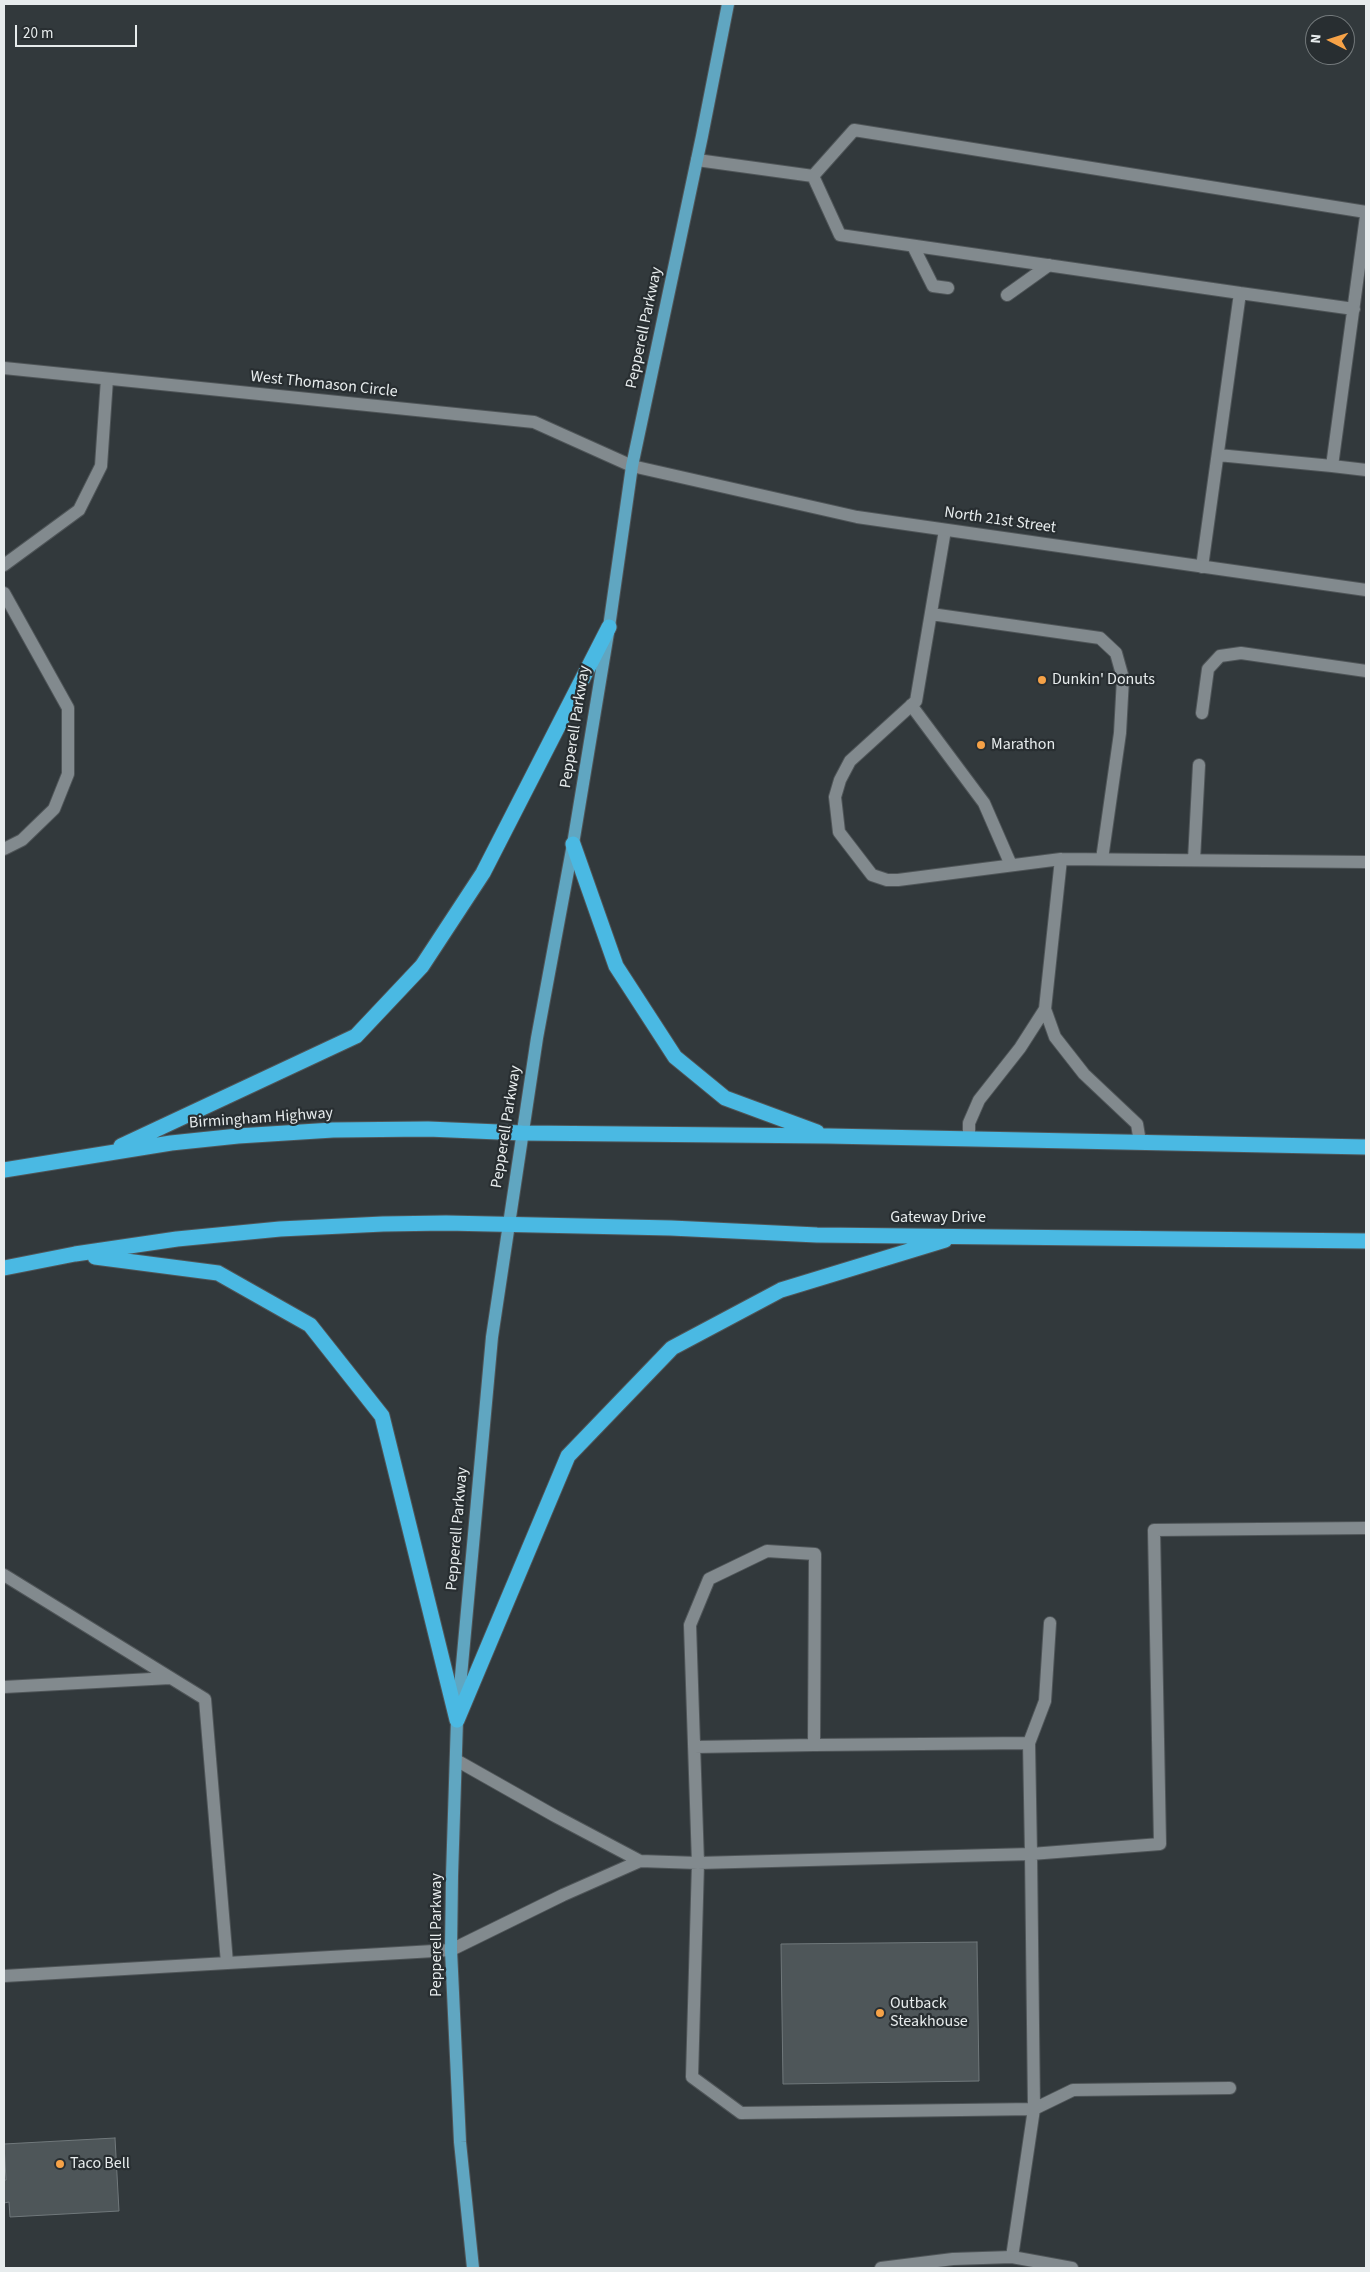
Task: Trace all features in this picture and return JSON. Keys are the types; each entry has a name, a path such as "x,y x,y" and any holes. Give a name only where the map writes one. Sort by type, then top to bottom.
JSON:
{"highway":[{"path":"105,1153 356,1036 422,966 483,873 609,627"},
{"path":"573,844 616,966 675,1057 726,1098 828,1136"},
{"name":"Birmingham Highway","path":"4,1170 105,1153 238,1136 333,1130 428,1129 522,1133"},
{"path":"522,1133 828,1136 1366,1147"},
{"path":"4,1268 75,1254 177,1239 280,1230 383,1224 509,1224"},
{"name":"Gateway Drive","path":"509,1224 671,1228 817,1235 1366,1241"},
{"path":"457,1720 568,1456 672,1348 781,1290 962,1236"},
{"path":"75,1254 218,1273 310,1325 382,1416 457,1720"}],"main road":[{"name":"Pepperell Parkway","path":"473,2268 460,2142 451,1950 457,1720 492,1337 537,1038 573,844 609,627 632,466 728,4"}],"street":[{"path":"813,176 854,130 1366,212"},
{"path":"697,160 813,176"},
{"path":"813,176 840,235 1354,309"},
{"path":"1332,466 1366,216"},
{"path":"913,246 932,286 948,288"},
{"path":"1007,295 1049,266"},
{"path":"1202,567 1240,293"},
{"name":"West Thomason Circle","path":"4,368 534,422 632,466"},
{"path":"4,565 79,510 101,466 107,379"},
{"path":"1218,455 1366,470"},
{"name":"North 21st Street","path":"632,466 857,517 1366,590"},
{"path":"945,530 916,701 850,761 840,780 836,797 839,832 872,875 887,880 1061,859 1366,862"},
{"path":"4,593 68,708 68,774 54,809 22,840 4,849"},
{"path":"931,614 1100,638 1116,654 1123,678 1120,733 1102,859"},
{"path":"1202,713 1208,669 1220,656 1241,653 1366,671"},
{"path":"912,705 984,803 1011,865"},
{"path":"1194,860 1199,765"},
{"path":"1061,859 1046,1009 1055,1036 1084,1074 1137,1124 1140,1142"},
{"path":"969,1139 970,1123 979,1100 1020,1048 1046,1009"},
{"path":"456,1760 554,1816 640,1861 698,1863 1031,1854 1160,1844 1154,1530 1366,1528"},
{"path":"814,1745 815,1554 767,1550 709,1580 690,1625 698,1863 692,2077 741,2113 1034,2108 1073,2090 1230,2088"},
{"path":"4,1575 205,1699 227,1963"},
{"path":"1012,2257 1034,2108 1029,1743 1045,1701 1050,1622"},
{"path":"4,1687 170,1678"},
{"path":"694,1747 1029,1743"},
{"path":"4,1976 451,1950 563,1895 640,1861"},
{"path":"881,2268 1012,2257 1072,2268"}],"building":[{"name":"Outback Steakhouse","path":"977,1942 979,2081 783,2084 781,1944"},
{"name":"Taco Bell","path":"115,2138 119,2211 10,2217 9,2202 4,2203 4,2180 6,2180 4,2144"}],"place":[{"name":"Dunkin' Donuts","path":"1042,680"},
{"name":"Marathon","path":"981,745"},
{"name":"Outback Steakhouse","path":"880,2013"},
{"name":"Taco Bell","path":"60,2164"}]}
